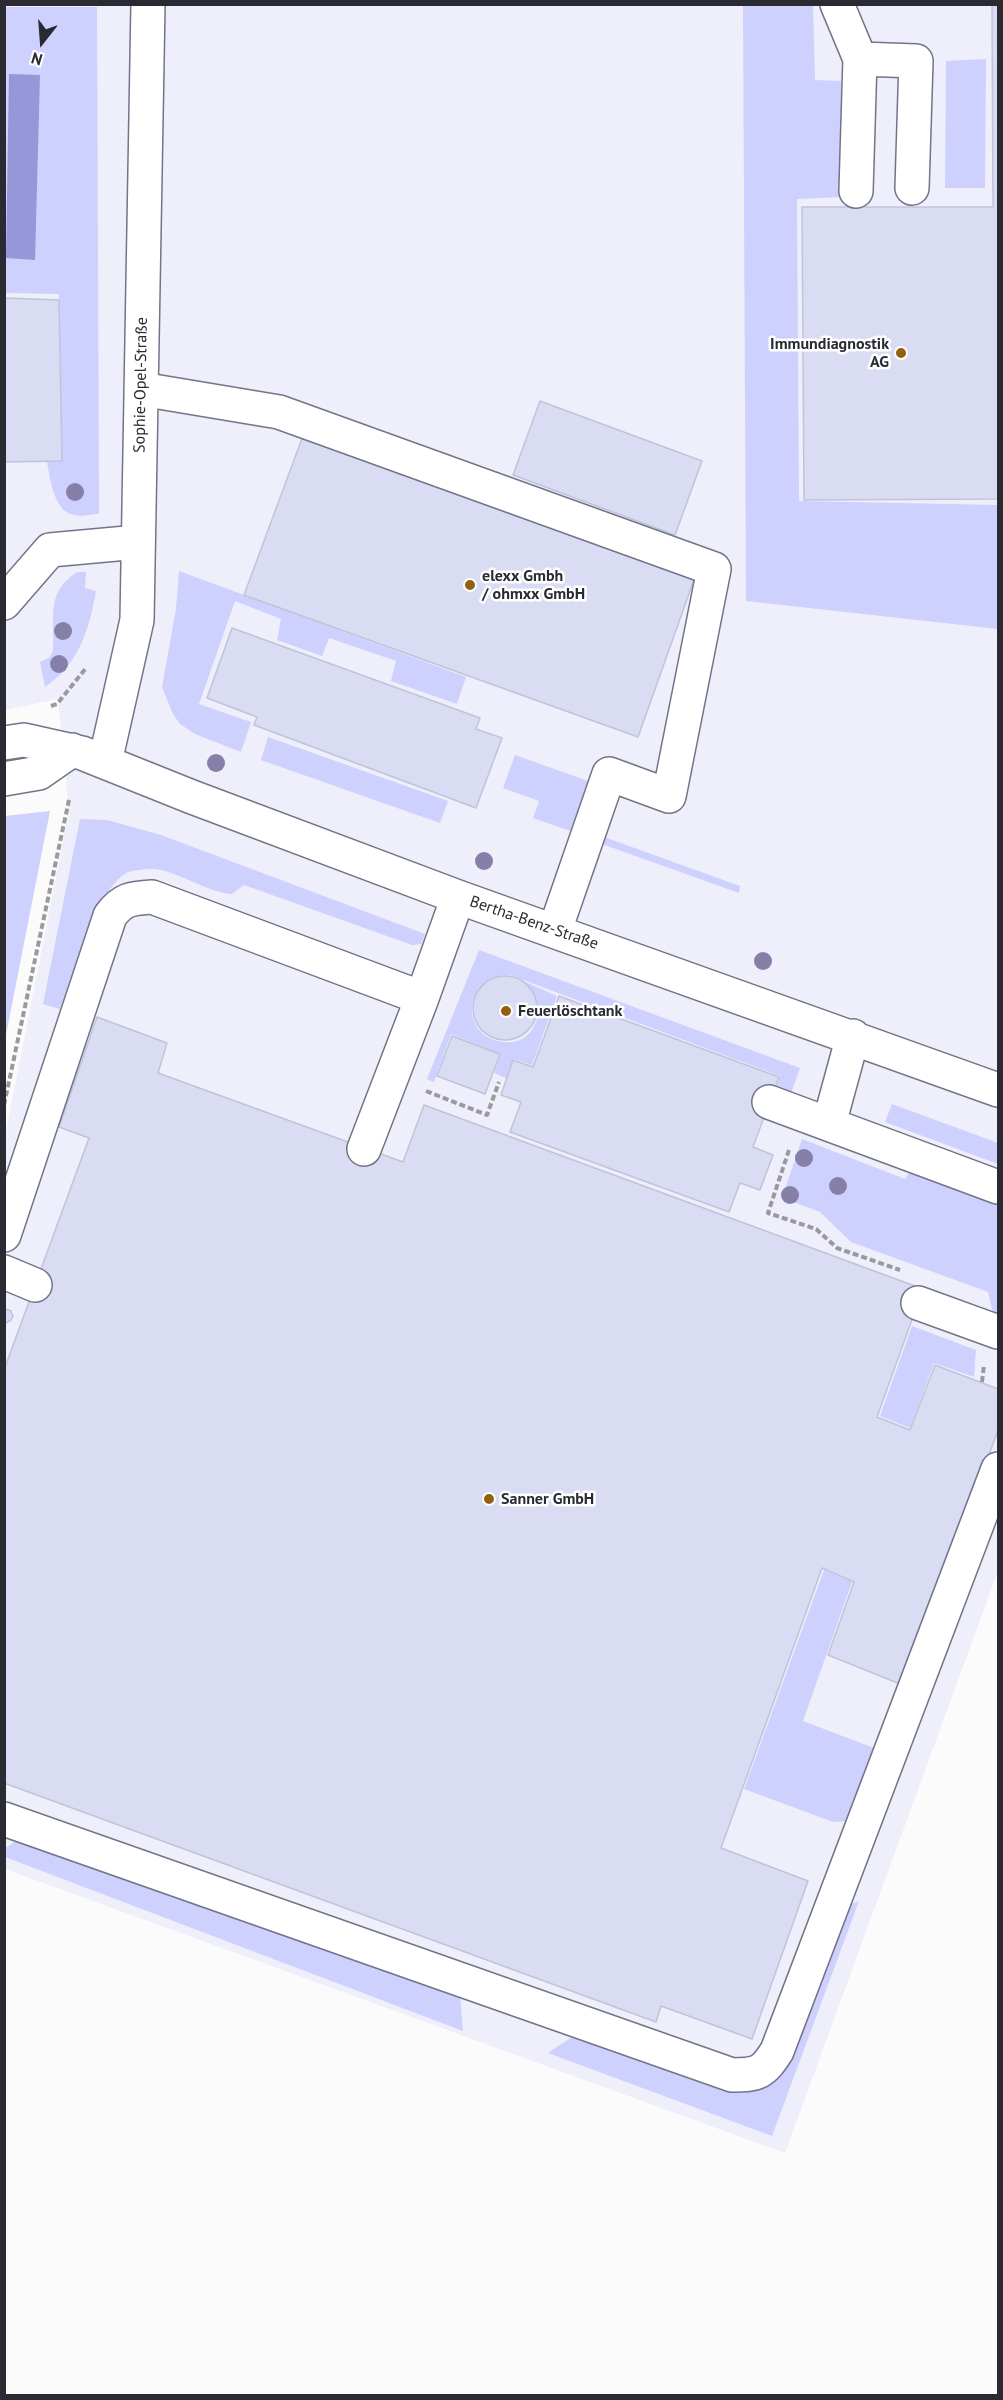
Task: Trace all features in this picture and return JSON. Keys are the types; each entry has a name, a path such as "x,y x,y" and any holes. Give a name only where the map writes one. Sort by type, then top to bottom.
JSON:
{"street":[{"name":"Sophie-Opel-Straße","path":"87,755 137,620 148,4"},
{"path":"837,4 861,58 856,191"},
{"path":"861,58 916,61 912,188"},
{"path":"141,388 279,412 714,569 669,796 609,774 555,930"},
{"path":"7,590 50,550 138,542"},
{"name":"Bertha-Benz-Straße","path":"4,743 24,740 87,755 458,897 999,1090"},
{"path":"4,779 39,773 87,755"},
{"path":"4,1235 56,1104 110,916 118,904 131,898 152,897 422,998"},
{"path":"364,1149 458,897"},
{"path":"839,1127 863,1040"},
{"path":"769,1102 999,1187"},
{"path":"4,1272 35,1285"},
{"path":"918,1303 994,1330"},
{"path":"4,1819 732,2075 752,2075 766,2068 777,2051 999,1469"}],"path":[{"path":"4,1105 66,809 87,755"},
{"path":"391,1077 487,1115 498,1082"},
{"path":"792,1141 768,1213 816,1229 837,1248 901,1271"},
{"path":"982,1382 994,1330"}],"shaded area":[{"path":"5,5 998,5 998,1571 785,2153 5,1869 5,1136 69,811 58,699 5,710"},
{"path":"743,5 813,5 815,80 841,81 841,197 797,199 799,501 998,505 998,629 746,601"},
{"path":"5,7 97,7 99,514 77,516 67,513 57,501 48,469 47,462 62,461 59,294 5,293"},
{"path":"986,59 985,188 945,188 946,61"},
{"path":"9,74 40,75 35,260 6,258"},
{"path":"179,571 466,677 457,704 391,681 396,661 329,638 322,656 277,640 281,619 235,601 199,704 251,722 241,752 195,734 180,724 173,714 162,687 176,609"},
{"path":"77,572 86,572 85,588 96,591 90,619 74,657 57,678 45,687 40,662 49,658 53,651 53,617 56,597 60,588"},
{"path":"268,737 448,801 440,823 261,760"},
{"path":"515,755 588,781 570,831 533,818 539,801 503,788"},
{"path":"50,811 5,1040 5,816"},
{"path":"80,819 107,820 161,835 425,934 421,944 412,945 244,885 232,894 211,889 161,870 135,870 126,873 115,882 105,897 87,935 60,1009 43,1004"},
{"path":"604,837 740,886 739,893 602,844"},
{"path":"479,950 800,1068 788,1102 773,1097 780,1076 510,975 495,977 484,983 476,992 472,1004 473,1015 477,1026 485,1035 498,1041 511,1042 522,1039 536,1023 537,1001 532,990 523,981 557,996 532,1065 514,1059 506,1078 494,1073 500,1054 451,1034 434,1082 427,1079"},
{"path":"892,1104 998,1143 998,1164 885,1122"},
{"path":"802,1139 905,1179 912,1169 998,1205 998,1312 995,1321 988,1292 851,1242 820,1212 782,1198"},
{"path":"912,1326 976,1350 974,1377 934,1363 910,1428 880,1416"},
{"path":"824,1570 852,1582 803,1721 879,1750 847,1821 833,1822 744,1789"},
{"path":"22,1837 460,1995 463,2031 5,1857 4,1849"},
{"path":"859,1901 772,2136 548,2053 572,2037 734,2093 755,2091 769,2084 845,1907"}],"building":[{"name":"Immundiagnostik AG","path":"992,4 998,4 998,499 804,500 802,207 993,207"},
{"path":"4,298 59,300 62,461 4,462"},
{"path":"540,401 702,461 675,535 513,475"},
{"name":"elexx Gmbh / ohmxx GmbH","path":"304,433 696,574 638,737 244,595"},
{"path":"232,628 480,718 476,729 502,738 476,808 254,725 257,717 207,698"},
{"name":"Feuerlöschtank","path":"499,976 511,976 528,985 535,996 537,1008 535,1020 528,1031 511,1040 499,1040 487,1035 478,1026 473,1014 473,1002 478,990 487,981"},
{"path":"559,996 779,1077 753,1147 773,1155 760,1190 740,1183 729,1212 510,1132 521,1102 501,1095 513,1060 533,1067"},
{"name":"Sanner GmbH","path":"97,1017 167,1043 158,1073 403,1162 424,1105 923,1289 877,1417 910,1430 935,1365 998,1389 998,1430 905,1686 828,1655 854,1582 822,1568 721,1848 808,1881 752,2039 661,2006 656,2022 4,1783 4,1370 89,1138 59,1127"},
{"path":"452,1036 500,1054 485,1094 437,1076"},
{"path":"5,1309 11,1311 13,1316 4,1324"}],"place":[{"name":"Immundiagnostik AG","path":"901,353"},
{"name":"elexx Gmbh / ohmxx GmbH","path":"470,585"},
{"name":"Feuerlöschtank","path":"506,1011"},
{"name":"Sanner GmbH","path":"489,1499"}]}
